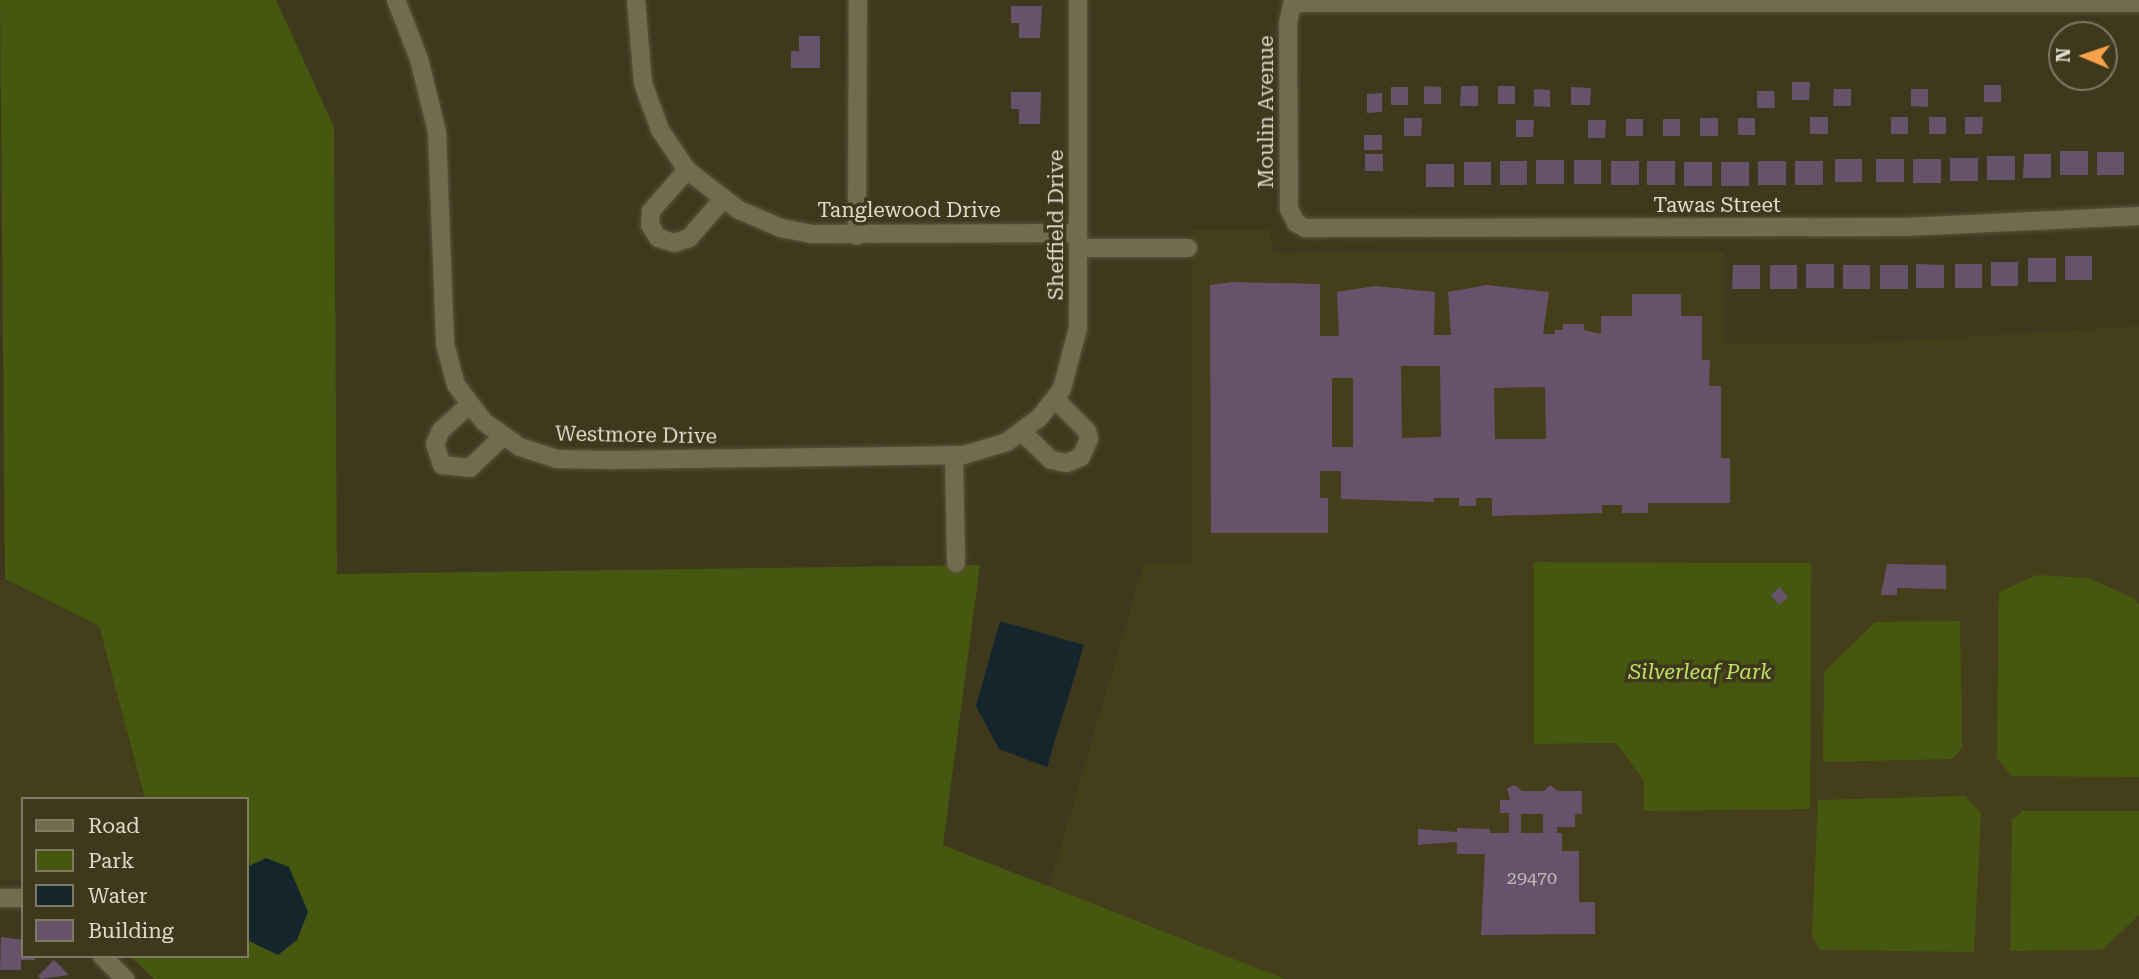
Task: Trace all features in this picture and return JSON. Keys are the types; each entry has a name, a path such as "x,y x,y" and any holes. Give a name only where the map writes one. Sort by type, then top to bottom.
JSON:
{"street":[{"name":"Westmore Drive","path":"396,0 419,59 437,132 445,344 456,385 468,406 502,437 537,454 576,460 954,455 984,451 1023,432"},
{"name":"Tanglewood Drive","path":"636,0 638,55 648,101 660,130 687,170 722,200 781,228 857,236 1078,240"},
{"path":"857,236 858,0"},
{"name":"Sheffield Drive","path":"1023,432 1055,399 1075,355 1079,0"},
{"path":"1293,2 2139,3"},
{"name":"Moulin Avenue","path":"1293,2 1288,23 1288,201 1296,223"},
{"path":"687,170 651,211 650,225 658,237 674,243 689,238 722,200"},
{"name":"Tawas Street","path":"1296,223 1314,229 1892,227 2139,216"},
{"path":"1078,240 1188,248"},
{"path":"1023,432 1051,460 1067,463 1081,457 1089,439 1087,431 1055,399"},
{"path":"468,406 441,430 435,444 442,465 470,468 502,437"},
{"path":"954,455 956,563"},
{"path":"0,898 21,898"},
{"path":"104,958 125,979"}],"shaded area":[{"path":"1191,230 1270,230 1273,253 1724,251 1724,343 1871,343 2139,326 2139,979 1285,979 1049,887 1144,563 1192,562","holes":["1535,562 1811,563 1644,810 1644,781 1616,743 1534,744"]},
{"path":"0,579 99,626 144,797 21,797 21,880 0,880"}],"green space":[{"path":"0,0 276,0 334,127 337,574 980,565 943,845 1285,979 154,979 132,958 248,958 248,797 144,797 99,626 5,579"},
{"name":"Silverleaf Park","path":"1534,562 1811,563 1810,809 1644,811 1644,781 1616,743 1534,744"},
{"path":"2037,575 2088,578 2134,598 2139,605 2139,777 2012,776 1997,759 1999,592"},
{"path":"1960,621 1962,748 1952,759 1823,762 1824,672 1875,622"},
{"path":"1965,796 1981,813 1974,952 1820,950 1812,936 1818,800"},
{"path":"2023,811 2139,811 2139,915 2102,950 2010,951 2012,819"}],"water":[{"path":"1000,621 1084,645 1047,767 999,749 976,706"},
{"path":"266,858 289,867 308,912 297,940 278,955 248,940 248,867"}],"building":[{"path":"1011,6 1042,6 1040,38 1019,38 1019,23 1011,23"},
{"path":"799,36 820,36 820,68 791,68 791,51 799,51"},
{"path":"1792,82 1810,82 1809,100 1792,100"},
{"path":"1984,85 2001,85 2001,102 1984,102"},
{"path":"1424,86 1441,87 1441,104 1424,104"},
{"path":"1461,86 1478,86 1478,106 1460,106"},
{"path":"1498,86 1515,86 1515,104 1498,104"},
{"path":"1391,87 1408,87 1408,105 1391,105"},
{"path":"1571,87 1591,88 1590,105 1571,105"},
{"path":"1534,89 1550,90 1550,107 1534,106"},
{"path":"1834,89 1851,89 1851,106 1833,106"},
{"path":"1911,89 1928,89 1928,107 1911,106"},
{"path":"1757,91 1774,91 1775,108 1757,108"},
{"path":"1011,92 1041,92 1040,124 1019,124 1019,109 1011,109"},
{"path":"1382,93 1382,112 1367,113 1367,94"},
{"path":"1810,117 1828,117 1828,134 1810,134"},
{"path":"1891,117 1908,117 1908,134 1891,134"},
{"path":"1929,117 1946,117 1946,134 1929,134"},
{"path":"1965,117 1983,117 1982,134 1965,134"},
{"path":"1404,118 1422,118 1421,136 1404,136"},
{"path":"1700,118 1718,118 1718,136 1700,136"},
{"path":"1738,118 1755,118 1755,135 1738,135"},
{"path":"1626,119 1643,119 1643,136 1626,136"},
{"path":"1663,119 1680,119 1680,136 1663,136"},
{"path":"1516,120 1534,120 1533,137 1516,137"},
{"path":"1588,120 1606,120 1605,138 1588,138"},
{"path":"1364,135 1382,135 1382,150 1364,150"},
{"path":"2060,151 2088,151 2088,175 2060,175"},
{"path":"2097,152 2124,152 2124,175 2097,175"},
{"path":"1365,154 1383,154 1383,171 1365,171"},
{"path":"2024,154 2051,154 2051,178 2023,178"},
{"path":"1987,156 2015,156 2015,180 1987,180"},
{"path":"1950,158 1978,158 1978,181 1950,181"},
{"path":"1835,159 1862,159 1862,182 1835,182"},
{"path":"1876,159 1904,159 1904,182 1876,182"},
{"path":"1913,159 1941,159 1941,183 1913,183"},
{"path":"1536,160 1564,160 1564,184 1536,184"},
{"path":"1574,160 1601,160 1601,184 1574,184"},
{"path":"1500,161 1527,161 1527,185 1500,185"},
{"path":"1611,161 1639,161 1639,185 1611,185"},
{"path":"1647,161 1675,161 1675,185 1647,185"},
{"path":"1758,161 1786,161 1786,185 1758,185"},
{"path":"1795,161 1823,161 1823,185 1795,185"},
{"path":"1464,162 1491,162 1491,185 1464,185"},
{"path":"1684,162 1712,162 1712,186 1684,186"},
{"path":"1721,162 1749,162 1749,186 1721,186"},
{"path":"1426,164 1454,164 1454,187 1426,187"},
{"path":"2065,256 2092,256 2092,280 2065,280"},
{"path":"2028,258 2056,258 2056,282 2028,282"},
{"path":"1991,262 2018,262 2018,286 1991,286"},
{"path":"1806,264 1834,264 1834,288 1806,288"},
{"path":"1916,264 1944,265 1944,288 1916,288"},
{"path":"1955,264 1982,264 1982,288 1955,288"},
{"path":"1733,265 1760,265 1760,289 1732,289"},
{"path":"1770,265 1797,265 1797,289 1770,289"},
{"path":"1843,265 1870,265 1870,289 1843,289"},
{"path":"1880,265 1908,265 1908,289 1880,289"},
{"path":"1232,282 1320,284 1320,336 1339,336 1337,292 1375,286 1435,292 1434,335 1451,335 1448,292 1487,285 1549,292 1543,334 1555,334 1555,330 1563,330 1563,324 1584,324 1584,330 1601,334 1601,316 1632,316 1632,294 1681,294 1681,316 1702,316 1702,360 1710,360 1709,386 1721,386 1721,458 1730,458 1730,503 1648,503 1648,513 1622,513 1622,505 1602,505 1602,513 1492,516 1492,498 1476,498 1476,506 1459,506 1459,498 1434,498 1434,502 1341,499 1341,471 1320,471 1320,498 1328,498 1328,533 1211,533 1210,285","holes":["1401,366 1440,366 1441,437 1402,438","1332,378 1353,378 1353,447 1332,447","1545,387 1546,439 1495,439 1494,388"]},
{"path":"1887,564 1946,565 1946,589 1897,588 1897,595 1881,595"},
{"path":"1780,587 1788,597 1779,605 1771,595"},
{"path":"1515,785 1522,791 1544,791 1550,785 1558,791 1582,791 1582,814 1575,814 1575,827 1557,827 1557,833 1562,833 1562,851 1579,851 1579,902 1595,902 1595,934 1481,935 1485,854 1457,854 1457,842 1418,845 1418,829 1457,832 1457,828 1490,829 1490,833 1509,833 1509,813 1500,813 1500,800 1510,800 1507,788","holes":["1521,814 1543,814 1543,833 1521,833"]},
{"path":"1,937 21,940 21,958 35,958 21,960 21,970 0,970"},
{"path":"54,960 69,975 41,979 38,976"}]}
